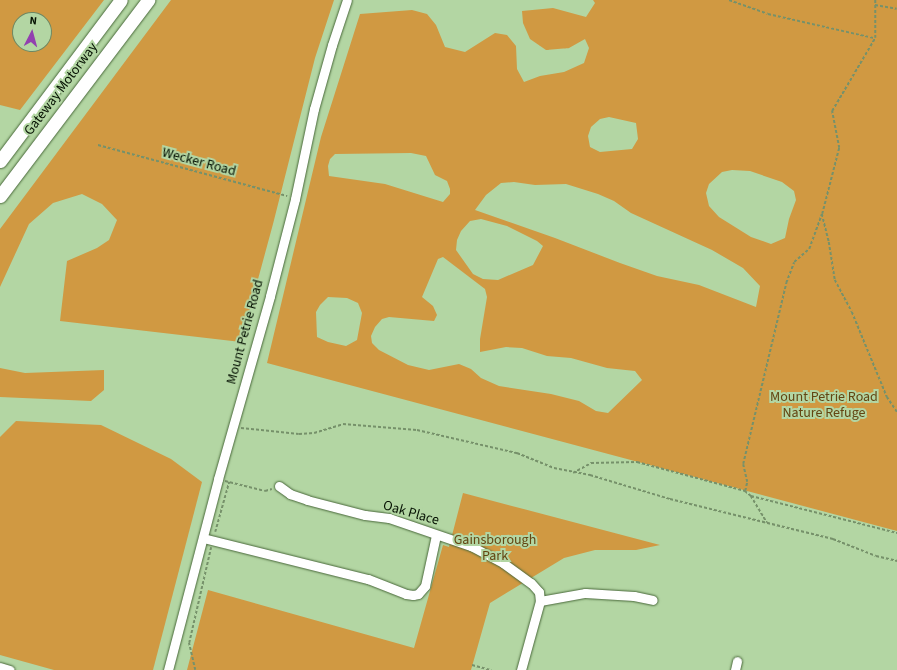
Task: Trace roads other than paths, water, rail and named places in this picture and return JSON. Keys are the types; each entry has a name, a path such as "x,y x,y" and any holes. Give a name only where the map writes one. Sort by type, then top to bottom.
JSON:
{"highway":[{"name":"Gateway Motorway","path":"0,161 121,0"},
{"name":"Gateway Motorway","path":"0,196 148,0"}],"street":[{"name":"Mount Petrie Road","path":"168,670 218,480 270,296 295,198 314,109 332,45 347,0"},
{"name":"Oak Place","path":"279,486 290,494 307,500 365,515 389,518 471,546 503,563 531,583 539,592 540,601"},
{"path":"203,538 302,564 368,579 406,594 418,594 424,586 436,535"},
{"path":"521,670 540,601 585,593 634,596 653,600"},
{"path":"0,667 10,670"}],"park label":[{"name":"Mount Petrie Road Nature Refuge","path":"824,406"},
{"name":"Gainsborough Park","path":"495,548"}]}
